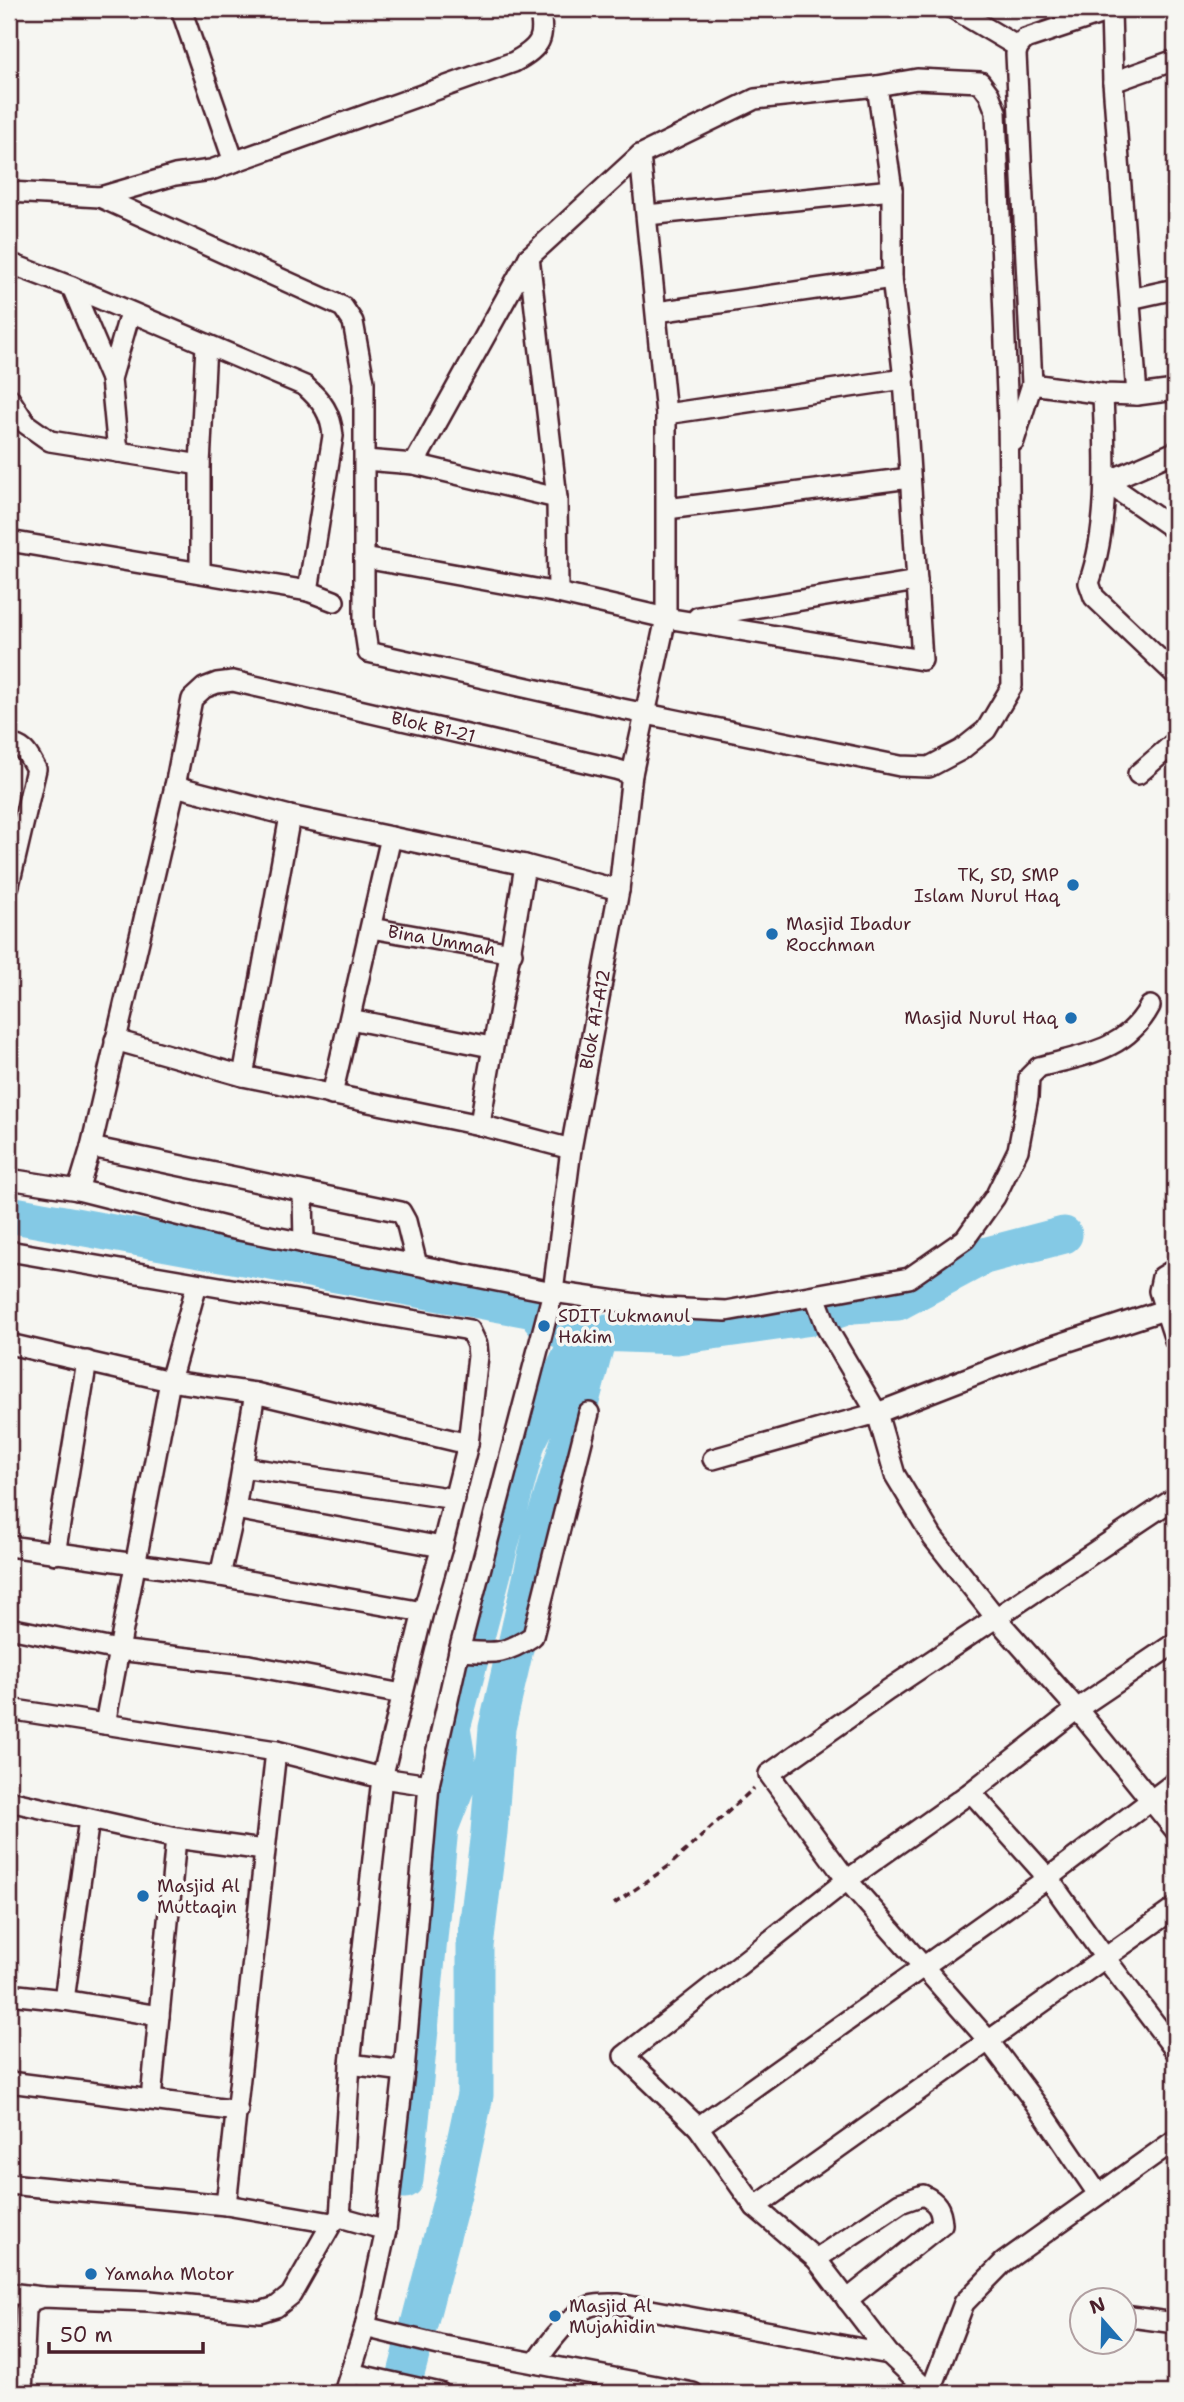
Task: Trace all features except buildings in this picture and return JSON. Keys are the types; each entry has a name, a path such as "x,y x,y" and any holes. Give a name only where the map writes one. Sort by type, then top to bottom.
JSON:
{"street":[{"path":"181,9 234,162"},
{"path":"9,192 100,197 164,178 211,170 514,62 531,52 538,44 544,28 539,9"},
{"path":"954,9 1018,47"},
{"path":"1009,458 1032,384 1016,61 1018,47 1025,39 1113,10 1113,82 1137,395"},
{"path":"1113,82 1175,60"},
{"path":"100,197 344,307 353,322 364,382 364,625 368,652 645,714 900,766 929,767 961,750 986,730 1012,687 1009,458 996,112 989,94 980,82 917,79 755,99 640,155 529,257 414,464"},
{"path":"364,558 558,593 673,619 922,660 904,379 892,278 892,190 877,86"},
{"name":"Blok A1-A12","path":"344,2393 375,2330 386,2230 421,1784 459,1651 553,1292 571,1149 619,890 632,774 645,714 673,619 667,509 666,414 640,155"},
{"path":"647,215 892,190"},
{"path":"529,257 558,498 558,593"},
{"path":"9,262 305,386 327,409 334,436 308,591"},
{"path":"657,312 892,278"},
{"path":"72,287 111,379 118,452"},
{"path":"1130,299 1175,289"},
{"path":"111,379 130,313"},
{"path":"200,572 200,465 206,345"},
{"path":"666,414 904,379"},
{"path":"1032,384 1103,394 1137,395 1175,390"},
{"path":"1103,394 1106,482 1094,567 1088,583 1094,597 1175,674"},
{"path":"9,398 26,424 50,441 200,465"},
{"path":"1106,482 1175,452"},
{"path":"365,460 414,464 558,498"},
{"path":"667,509 910,478"},
{"path":"1106,482 1175,530"},
{"path":"9,541 308,591 334,601"},
{"path":"673,619 917,581"},
{"name":"Blok B1-21","path":"175,786 192,699 204,688 217,682 233,681 632,774"},
{"path":"1138,774 1175,742"},
{"path":"9,745 25,750 36,769 9,885"},
{"path":"78,1190 91,1147 175,786 290,816 525,865 619,890"},
{"path":"243,1076 290,816"},
{"path":"332,1095 391,837"},
{"path":"480,1125 491,1047 512,953 525,865"},
{"name":"Bina Ummah","path":"371,928 512,953"},
{"path":"9,1179 78,1190 229,1228 553,1292 664,1308 726,1311 817,1302 909,1278 965,1239 995,1198 1018,1150 1032,1071 1103,1050 1127,1035 1143,1019 1150,1006"},
{"path":"350,1019 491,1047"},
{"path":"116,1040 243,1076 480,1125 571,1149"},
{"path":"91,1147 401,1213 406,1221 417,1265"},
{"path":"303,1193 304,1243"},
{"path":"9,1251 470,1330 477,1345 478,1356 468,1444 442,1547 422,1612 385,1779 336,2220 290,2295 276,2306 260,2312 150,2301 42,2297 9,2293"},
{"path":"1175,1269 1162,1277 1159,1286 1164,1311 1175,1339"},
{"path":"105,1724 170,1381 197,1284"},
{"path":"817,1302 828,1330 877,1413 895,1475 933,1538 997,1619 1077,1709 1175,1830"},
{"path":"713,1459 877,1413 1029,1354 1164,1311"},
{"path":"10,1349 87,1361 170,1381 255,1393 468,1444"},
{"path":"55,1554 87,1361"},
{"path":"220,1576 235,1509 255,1393"},
{"path":"459,1651 499,1653 517,1647 533,1636 589,1413"},
{"path":"242,1467 455,1499"},
{"path":"1098,2194 1045,2116 988,2040 847,1880 769,1774 888,1690 1175,1499"},
{"path":"235,1509 442,1547"},
{"path":"9,1546 220,1576 422,1612"},
{"path":"9,1628 118,1650 249,1665 402,1694"},
{"path":"1175,1643 1077,1709 971,1792 847,1880 624,2056 698,2127 755,2207 816,2259 888,2354 930,2393 964,2303 1004,2262 1175,2140"},
{"path":"9,1709 276,1751 385,1779 421,1784"},
{"path":"226,2205 276,1751"},
{"path":"698,2127 1048,1878 1175,1782"},
{"path":"971,1792 1048,1878 1175,2050"},
{"path":"9,1801 176,1838 264,1850"},
{"path":"64,2000 89,1819"},
{"path":"151,2099 176,1838"},
{"path":"755,2207 1175,1908"},
{"path":"9,1994 159,2016"},
{"path":"354,2065 397,2071"},
{"path":"9,2082 238,2110"},
{"path":"9,2184 226,2205 336,2220 386,2230"},
{"path":"816,2259 900,2203 923,2195 935,2201 942,2212 942,2224 847,2300"},
{"path":"22,2393 26,2310 31,2301 42,2297"},
{"path":"535,2363 553,2339 581,2312 593,2305 619,2304 888,2354"},
{"path":"1138,2318 1175,2323"},
{"path":"375,2330 693,2393"},
{"path":"355,2374 440,2393"}],"path":[{"path":"614,1903 669,1866 769,1774"}],"waterway":[{"path":"9,1214 534,1310 546,1324 580,1337 527,1443 452,1728 460,1777 440,1828 405,2180"},
{"path":"401,2393 457,2179 475,2095 475,1946 489,1832 497,1728 543,1526 599,1333 677,1336 819,1316 852,1305 898,1302 984,1256 1064,1235"}],"place":[{"name":"TK, SD, SMP Islam Nurul Haq","path":"1073,885"},
{"name":"Masjid Ibadur Rocchman","path":"772,934"},
{"name":"Masjid Nurul Haq","path":"1071,1018"},
{"name":"SDIT Lukmanul Hakim","path":"544,1326"},
{"name":"Masjid Al Muttaqin","path":"143,1896"},
{"name":"Yamaha Motor","path":"91,2274"},
{"name":"Masjid Al Mujahidin","path":"555,2316"}]}
